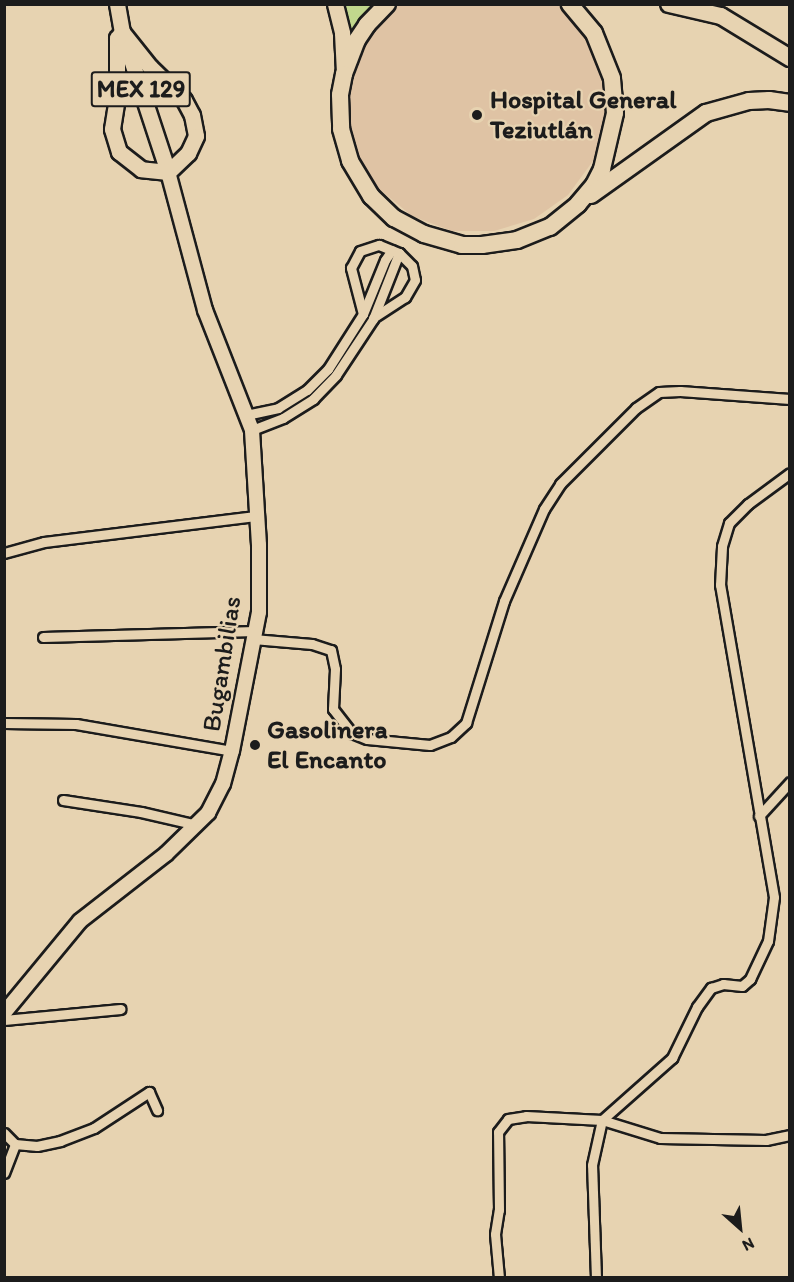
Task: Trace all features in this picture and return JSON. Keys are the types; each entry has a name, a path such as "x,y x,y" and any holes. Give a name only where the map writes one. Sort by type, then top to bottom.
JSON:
{"highway":[{"path":"387,4 367,25 357,40 344,74 340,95 341,129 350,161 371,196 394,218 424,234 462,245 501,244 550,227 578,204 706,113 728,105 769,100 789,103"},
{"path":"570,4 594,33 611,73 615,113 602,169 594,185 578,204"},
{"path":"669,4 721,16 770,44 789,58"}],"main road":[{"path":"335,4 342,33 344,74"},
{"path":"120,15 150,67 184,100 192,115 196,136 188,153 168,172 141,169 119,152 112,129 117,98 117,38 120,15"},
{"name":"MEX 129","path":"120,15 168,172"},
{"name":"Bugambilias","path":"4,1013 80,921 166,854 208,813 223,784 232,752 259,612 252,430 205,310 168,172"}],"street":[{"path":"246,416 278,408 307,390 328,369 368,316 405,297 415,280 412,267 395,252 379,245 360,251 351,268 368,316"},
{"path":"252,430 283,418 314,399 336,375 368,316 395,252"},
{"path":"43,637 254,635 312,644 332,650 336,669 333,709 352,733 377,741 430,745 451,738 466,723 504,601 544,509 560,484 636,408 658,392 680,391 789,399"},
{"path":"596,1278 592,1165 602,1120 672,1058 697,1006 711,987 723,984 742,986 752,976 768,941 774,897 720,585 722,546 729,523 748,504 789,473"},
{"path":"4,553 44,542 257,516"},
{"path":"4,723 76,724 232,752"},
{"path":"759,816 789,782"},
{"path":"63,800 141,812 197,825"},
{"path":"4,1020 120,1009"},
{"path":"4,1133 15,1144 37,1146 60,1141 86,1131 149,1092 157,1110"},
{"path":"499,1278 495,1234 499,1210 498,1132 508,1119 526,1116 602,1120 660,1138 766,1140 789,1135"},
{"path":"4,1173 15,1144"}],"shaded area":[{"name":"Hospital General Teziutlán","path":"396,5 559,5 564,8 590,40 604,79 605,121 593,161 568,195 534,219 494,231 452,231 412,216 378,188 356,151 347,109 353,66 373,27"}],"green space":[{"path":"341,5 384,5 353,41"}],"place":[{"name":"Hospital General Teziutlán","path":"477,115"},
{"name":"Gasolinera El Encanto","path":"255,745"}]}
